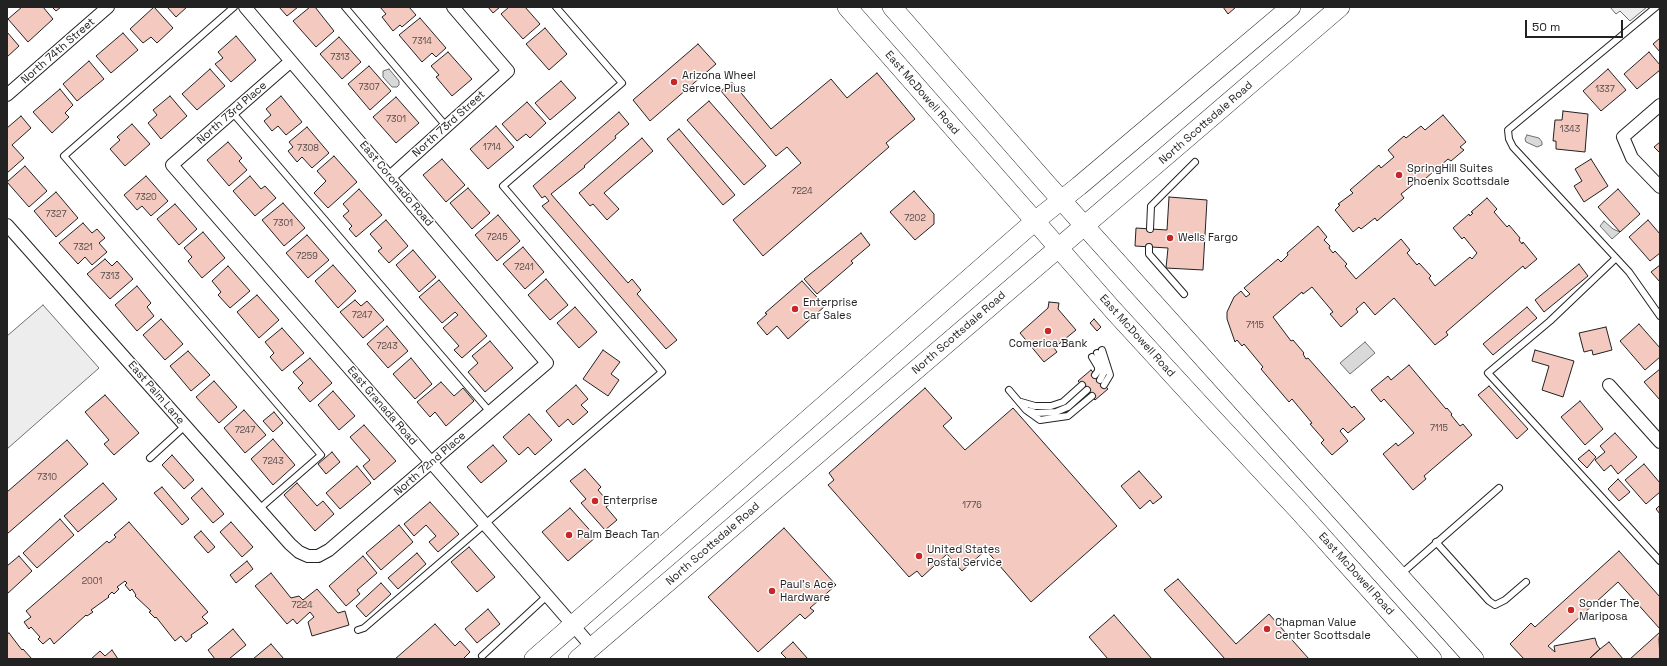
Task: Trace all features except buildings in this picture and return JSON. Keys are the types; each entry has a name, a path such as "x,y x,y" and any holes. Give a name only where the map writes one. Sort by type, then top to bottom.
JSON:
{"main road":[{"name":"East McDowell Road","path":"847,7 1059,248 1432,659"},
{"path":"892,7 1085,226 1474,659"},
{"path":"534,659 1035,221 1062,200 1291,7"},
{"name":"North Scottsdale Road","path":"585,653 1340,7"},
{"path":"1299,511 1323,490"}],"street":[{"name":"North 74th Street","path":"7,95 108,7"},
{"name":"East Coronado Road","path":"245,7 547,363"},
{"name":"North 73rd Street","path":"390,177 508,71 453,7"},
{"name":"North 73rd Place","path":"172,165 292,61"},
{"path":"1660,105 1624,137 1632,158 1660,187"},
{"name":"East Granada Road","path":"172,165 573,624 585,653"},
{"name":"East Palm Lane","path":"7,225 290,544 299,552 308,556"},
{"name":"North 72nd Place","path":"308,556 318,556 330,550 547,363"},
{"path":"1609,385 1660,442"}],"lane":[{"path":"234,7 64,156 322,455 259,509"},
{"path":"345,7 446,126"},
{"path":"358,630 364,628 484,523 662,372 503,186 622,83 556,7"},
{"path":"1656,7 1508,130 1509,139 1513,147 1615,259 1629,272 1660,316"},
{"path":"232,112 490,412"},
{"path":"1150,229 1151,206 1195,162"},
{"path":"1149,247 1149,254 1184,294"},
{"path":"1615,259 1550,321 1488,373 1660,561"},
{"path":"1095,375 1098,371 1097,353 1110,375 1102,383"},
{"path":"1019,402 1035,406 1051,406 1063,402 1085,388 1068,407 1056,412 1036,413 1026,410"},
{"path":"1009,390 1026,410 1040,420 1063,417 1092,396"},
{"path":"150,458 185,426"},
{"path":"1400,576 1436,542 1499,488"},
{"path":"1436,542 1495,605 1505,600 1526,582"},
{"path":"482,656 548,595"}],"shaded area":[{"path":"1610,7 1647,7 1630,21 1620,11 1616,14"},
{"path":"389,69 399,81 399,85 397,87 392,87 383,77 383,71"},
{"path":"1527,135 1539,138 1542,145 1537,147 1526,142 1525,139"},
{"path":"1604,221 1613,229 1620,232 1612,239 1600,226"},
{"path":"43,305 99,368 7,449 7,336"},
{"path":"1365,342 1375,353 1350,374 1340,363"}],"place":[{"name":"Arizona Wheel Service Plus","path":"674,82"},
{"name":"SpringHill Suites Phoenix Scottsdale","path":"1399,175"},
{"name":"Wells Fargo","path":"1170,238"},
{"name":"Enterprise Car Sales","path":"795,309"},
{"name":"Comerica Bank","path":"1048,331"},
{"name":"Enterprise","path":"595,501"},
{"name":"Palm Beach Tan","path":"569,535"},
{"name":"United States Postal Service","path":"919,556"},
{"name":"Paul's Ace Hardware","path":"772,591"},
{"name":"Sonder The Mariposa","path":"1571,610"},
{"name":"Chapman Value Center Scottsdale","path":"1267,629"}]}
